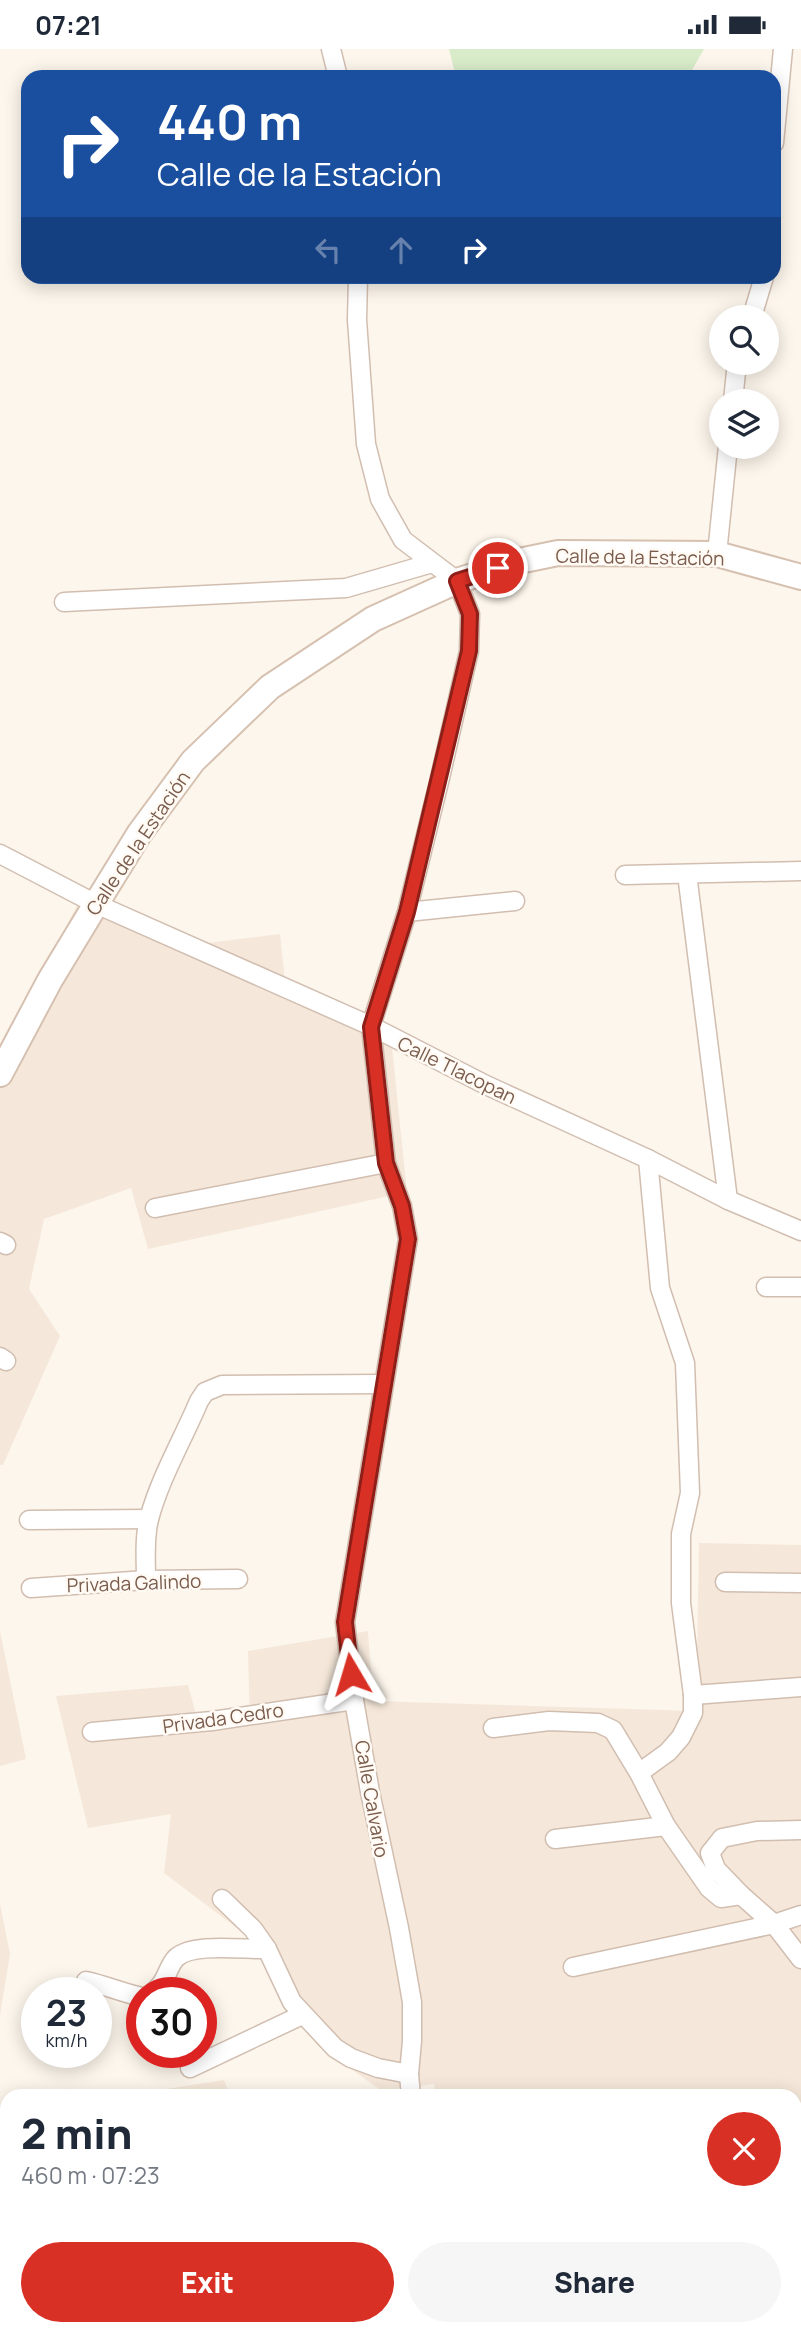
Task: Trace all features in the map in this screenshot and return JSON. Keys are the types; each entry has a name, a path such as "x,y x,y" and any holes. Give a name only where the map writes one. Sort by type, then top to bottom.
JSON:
{"street":[{"path":"331,49 336,70"},
{"path":"781,70 783,49"},
{"path":"358,284 357,320 366,444 380,499 403,540 457,581"},
{"path":"756,305 762,284"},
{"path":"717,554 727,459"},
{"name":"Calle de la Estación","path":"0,1074 50,980 139,834 193,761 270,687 373,619 457,581 519,561 558,553 717,554 801,576"},
{"path":"64,602 346,588 432,563"},
{"name":"Calle Calvario","path":"410,2089 412,2002 370,1792 354,1700 345,1622 408,1239 402,1206 386,1163 371,1027 407,912 469,651 470,614 457,581"},
{"name":"Calle Tlacopan","path":"0,854 96,904 371,1027 486,1086 648,1159 728,1200 801,1231"},
{"path":"625,875 801,871"},
{"path":"687,874 728,1200"},
{"path":"407,912 515,901"},
{"path":"639,1773 668,1752 681,1737 693,1713 681,1603 681,1534 690,1493 685,1363 660,1289 648,1159"},
{"path":"155,1208 386,1163"},
{"path":"766,1287 801,1287"},
{"path":"146,1580 149,1519 164,1478 205,1392 222,1385 383,1384"},
{"path":"29,1520 149,1519"},
{"name":"Privada Galindo","path":"30,1588 146,1580 238,1579"},
{"path":"725,1582 801,1583"},
{"path":"693,1695 801,1687"},
{"name":"Privada Cedro","path":"92,1732 212,1721 354,1700"},
{"path":"493,1728 549,1721 598,1723 613,1730 666,1826 709,1888 721,1898 741,1895"},
{"path":"555,1839 666,1826"},
{"path":"801,1830 757,1831 722,1838 710,1853 716,1869 774,1924 801,1959"},
{"path":"222,1899 253,1929 267,1949 292,2002 335,2048 351,2058 378,2068 409,2074"},
{"path":"573,1967 774,1924 801,1915"},
{"path":"166,1977 176,1958 192,1949 267,1949"},
{"path":"217,2055 302,2015"}],"shaded area":[{"path":"78,904 199,944 280,934 286,990 391,1038 407,1192 148,1249 131,1188 44,1219 29,1289 60,1336 3,1465 0,1465 0,1053"},
{"path":"699,1543 801,1545 801,2089 435,2089 434,2084 379,2089 317,2045 250,1938 164,1873 171,1814 88,1828 56,1696 188,1685 200,1728 250,1723 248,1651 368,1631 373,1701 696,1711"},
{"path":"0,1631 26,1759 0,1766"},
{"path":"0,1904 10,1954 0,2015"},
{"path":"224,2080 227,2089 167,2089"}],"green space":[{"path":"449,49 704,49 692,70 454,70"}],"route":[{"path":"351,1674 345,1622 408,1239 402,1206 386,1163 371,1027 407,912 469,651 470,614 457,581 498,568"}]}
